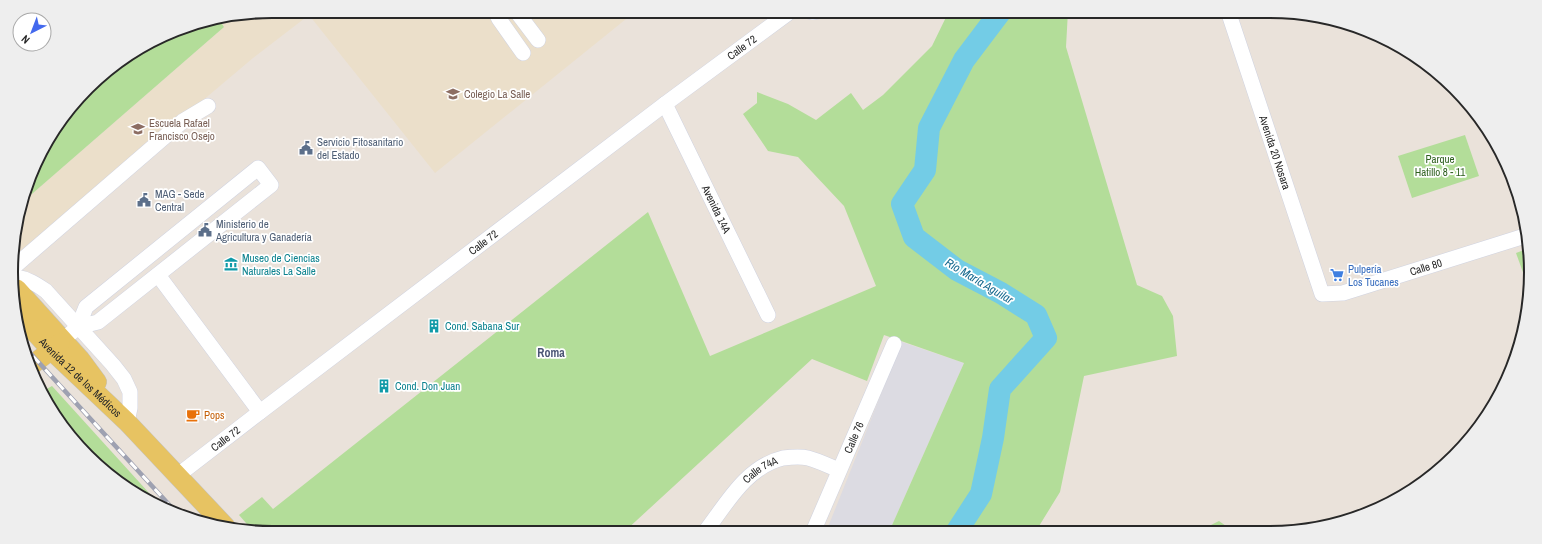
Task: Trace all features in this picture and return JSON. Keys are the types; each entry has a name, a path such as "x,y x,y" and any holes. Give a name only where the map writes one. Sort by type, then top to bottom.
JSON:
{"main road":[{"name":"Avenida 12 de los Médicos","path":"19,293 57,345 220,520"},
{"name":"Avenida 12 de los Médicos","path":"22,317 57,345 80,359 127,422"},
{"path":"35,363 57,345"}],"street":[{"path":"499,18 522,53"},
{"path":"521,18 538,40"},
{"name":"Calle 72","path":"177,476 665,104 782,18"},
{"name":"Avenida 20 Nosara","path":"1230,18 1322,294"},
{"name":"Avenida 14A","path":"665,104 768,315"},
{"path":"19,263 183,121 208,106"},
{"path":"57,345 78,327 98,322 271,185 258,168 86,307 78,327"},
{"name":"Calle 80","path":"1322,294 1344,293 1522,237"},
{"path":"158,275 260,412"},
{"path":"18,277 26,279 36,284 46,292 114,365 124,379 130,392 130,408 127,422"},
{"name":"Calle 76","path":"816,526 894,344"},
{"name":"Calle 74A","path":"710,526 748,476 765,465 781,459 807,457 839,470"}],"shaded area":[{"name":"Colegio La Salle","path":"305,18 253,58 19,256 23,222 29,196 224,27 221,23 239,20"},
{"name":"Colegio La Salle","path":"311,18 627,18 435,173"},
{"path":"902,342 964,363 892,526 828,526"}],"green space":[{"path":"946,18 1068,18 1066,47 1137,285 1162,296 1173,316 1177,356 1084,376 1060,492 1039,526 892,526 964,363 884,335 867,381 812,359 631,526 272,526 247,525 239,515 262,497 273,509 648,212 710,356 876,286 844,206 798,157 768,151 743,114 757,103 757,92 788,104 816,120 851,93 863,110 883,95 932,46"},
{"path":"221,23 224,27 29,196 44,160 70,117 92,92 117,70 145,52 175,37 190,31"},
{"name":"Parque Hatillo 8 - 11","path":"1465,135 1479,176 1412,198 1398,156"},
{"path":"1523,250 1524,275 1516,253"},
{"path":"52,386 151,495 117,474 92,452 67,422 47,389"},
{"path":"1219,521 1226,526 1209,526"}],"waterway":[{"name":"Río María Aguilar","path":"960,526 981,494 993,438 1000,389 1046,338 1036,315 1001,293 957,270 914,237 902,204 925,170 929,128 964,60 996,18"}],"railway":[{"path":"31,354 168,504"}],"place":[{"name":"Colegio La Salle","path":"453,94"},
{"name":"Escuela Rafael Francisco Osejo","path":"138,129"},
{"name":"Servicio Fitosanitario del Estado","path":"306,148"},
{"name":"MAG - Sede Central","path":"144,200"},
{"name":"Ministerio de Agricultura y Ganadería","path":"205,230"},
{"name":"Museo de Ciencias Naturales La Salle","path":"231,264"},
{"name":"Pulpería Los Tucanes","path":"1337,275"},
{"name":"Cond. Sabana Sur","path":"434,326"},
{"name":"Cond. Don Juan","path":"384,386"},
{"name":"Pops","path":"193,415"}],"district":[{"name":"Roma","path":"551,353"}]}
